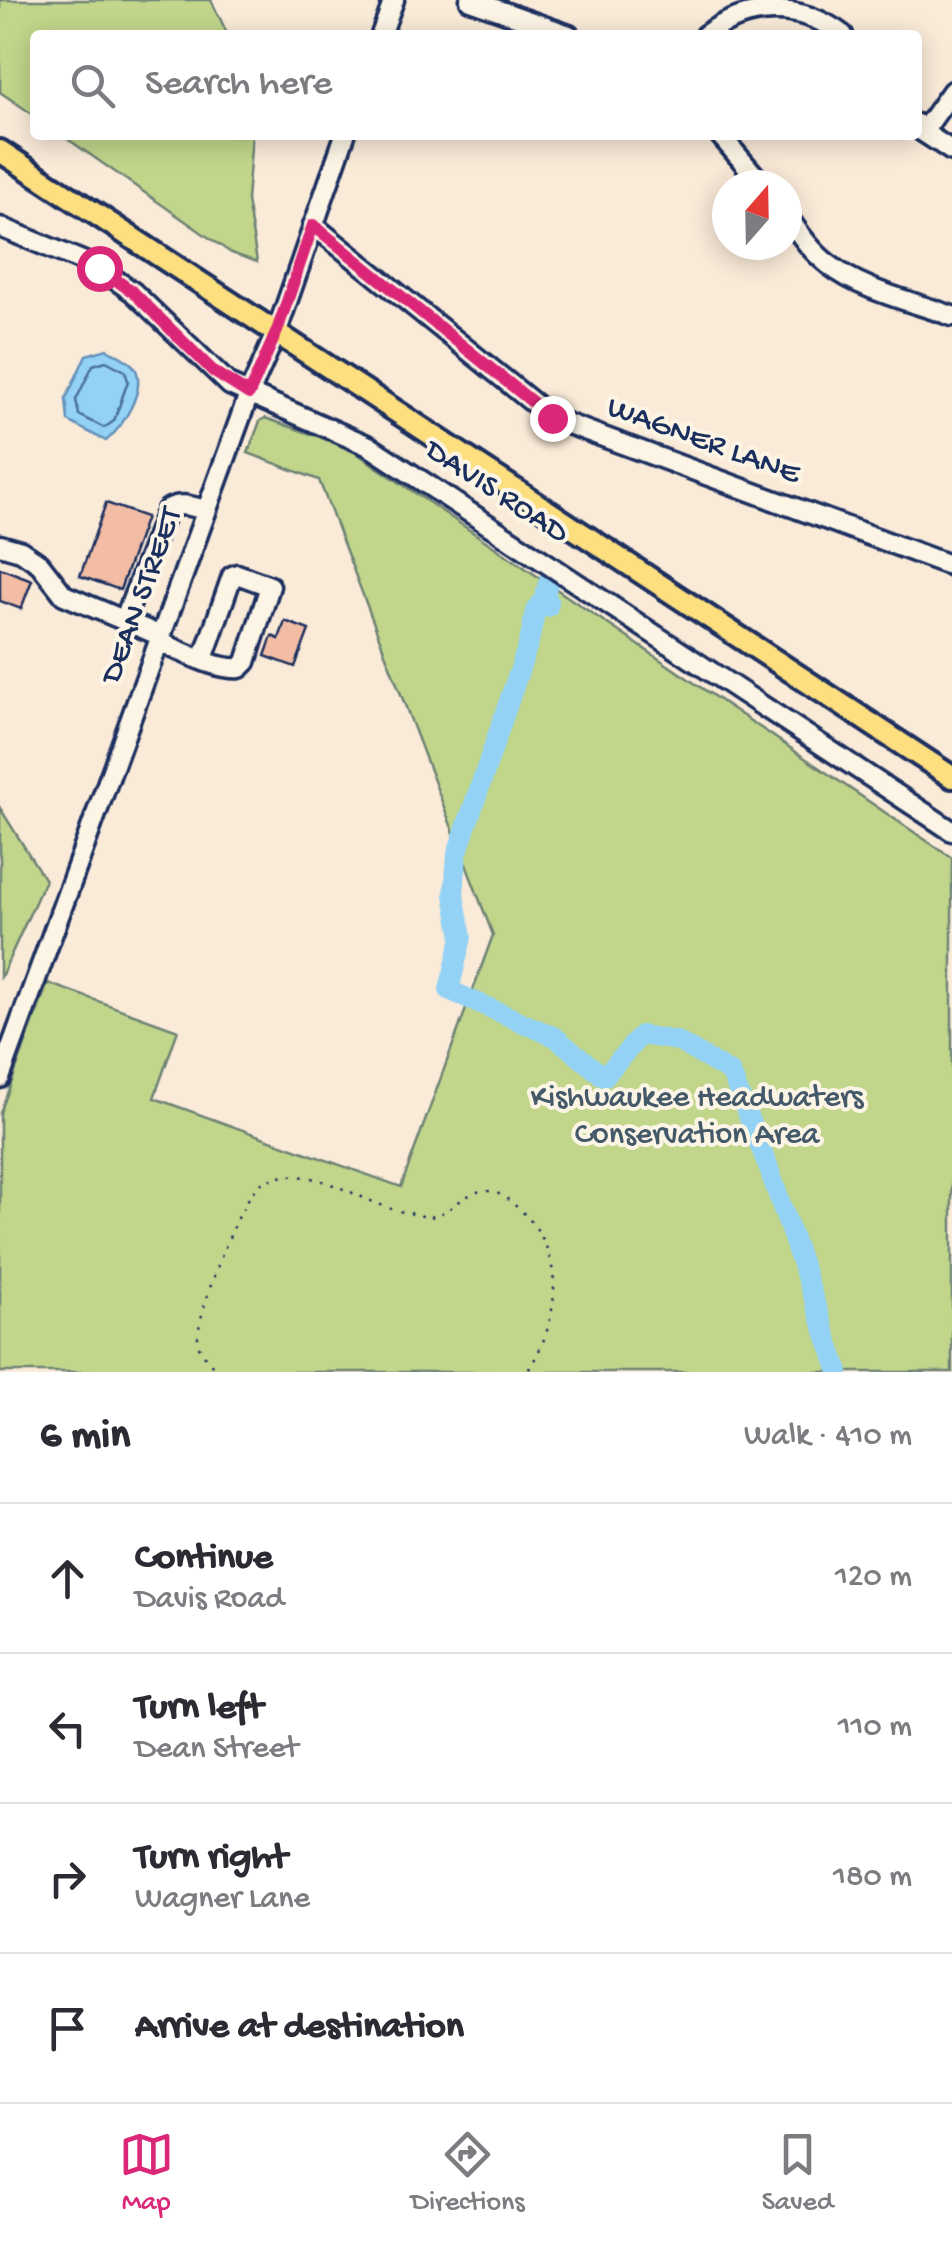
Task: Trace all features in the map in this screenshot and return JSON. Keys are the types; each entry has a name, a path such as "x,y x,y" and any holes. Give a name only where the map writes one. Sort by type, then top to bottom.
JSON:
{"main road":[{"path":"0,151 952,778"}],"street":[{"path":"383,30 394,0"},
{"path":"470,0 527,9 561,30"},
{"path":"713,30 742,14 769,10 793,12 825,22 836,30"},
{"path":"922,126 952,91"},
{"path":"922,129 952,150"},
{"name":"DEAN STREET","path":"0,1078 344,140"},
{"path":"724,140 750,170"},
{"name":"WAGNER LANE","path":"313,225 552,418 952,566"},
{"name":"DAVIS ROAD","path":"0,227 99,268 133,292 214,372 249,394 369,446 952,831"},
{"path":"802,236 828,264 855,282 952,316"},
{"path":"124,621 167,510 173,505 206,510"},
{"path":"0,545 21,551 40,564 64,595 203,659 229,669 240,668 246,662 270,586 237,574 232,576 203,659"}],"path":[{"path":"220,1372 205,1358 198,1344 199,1329 237,1218 258,1184 275,1178 300,1177 405,1213 428,1217 471,1194 498,1193 532,1220 556,1279 552,1320 527,1372"}],"green space":[{"path":"0,0 211,0 226,30 30,30 30,113 0,92"},
{"path":"69,140 252,140 247,200 257,262 231,253"},
{"name":"Kishwaukee Headwaters Conservation Area","path":"265,418 346,446 952,858 952,1372 0,1372 0,1113 48,983 178,1030 154,1098 401,1187 493,935 319,480 248,453 260,421"},
{"path":"0,808 45,880 0,979"}],"water":[{"path":"107,349 133,365 138,386 125,418 106,441 68,421 66,399 86,355"}],"building":[{"path":"106,503 146,517 120,590 80,576"},
{"path":"0,568 32,580 21,609 0,601"},
{"path":"285,621 309,630 295,667 265,656 272,636 279,639"}],"waterway":[{"path":"549,580 545,594 548,607 540,604 536,609 529,642 457,854 454,895 462,937 449,990 555,1037 604,1077 641,1035 677,1041 731,1073 769,1169 839,1372"}],"route":[{"path":"99,268 133,292 214,372 249,394 277,331 313,225 552,418"}]}
